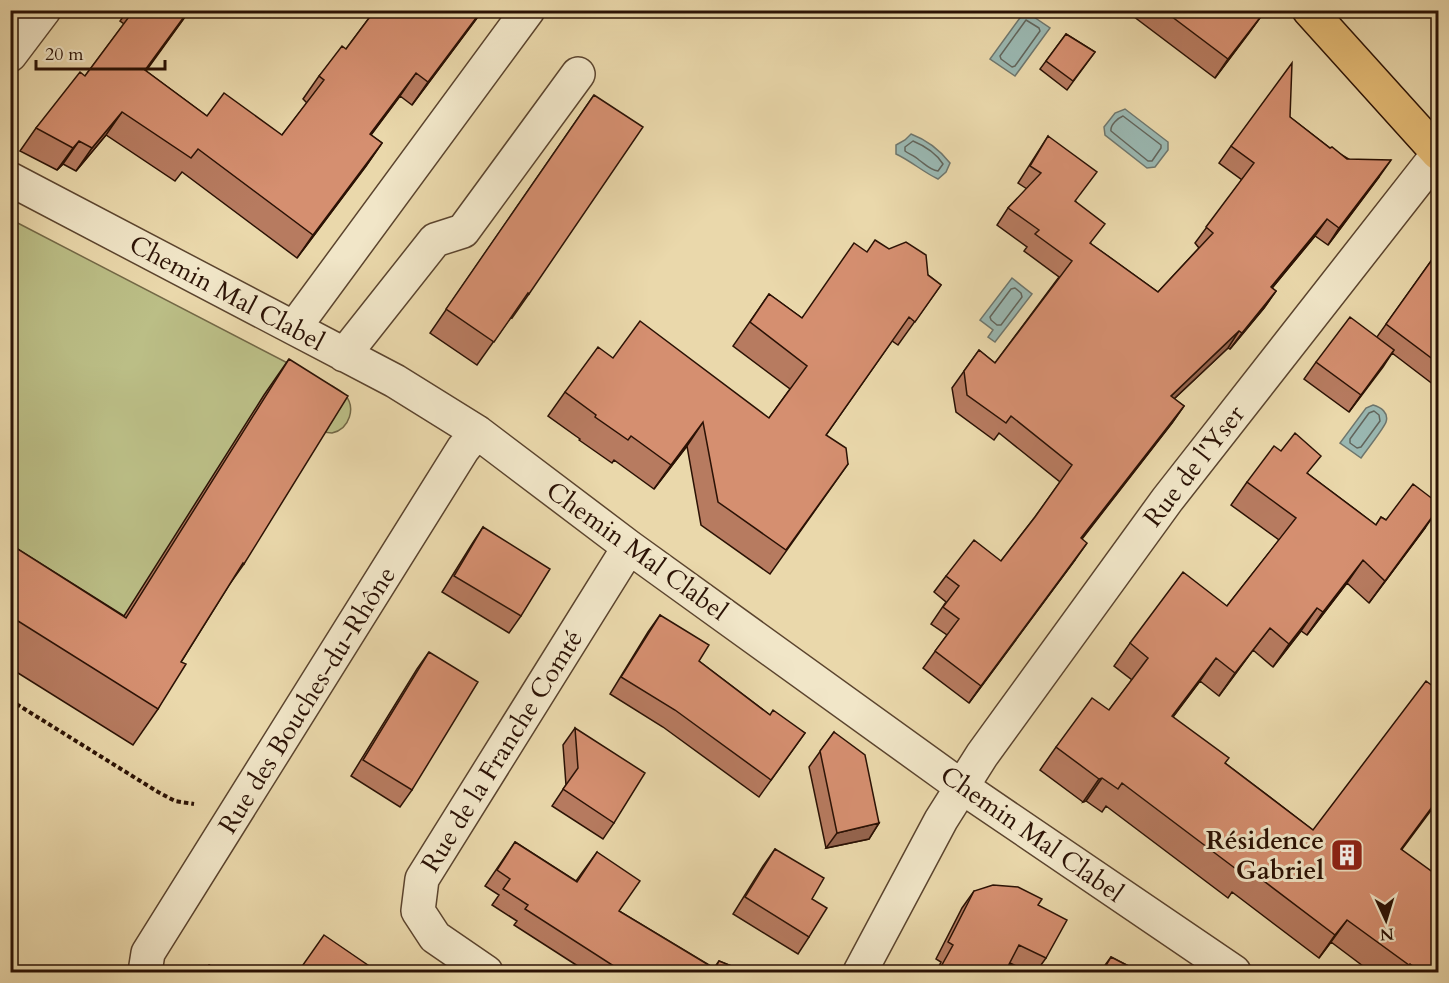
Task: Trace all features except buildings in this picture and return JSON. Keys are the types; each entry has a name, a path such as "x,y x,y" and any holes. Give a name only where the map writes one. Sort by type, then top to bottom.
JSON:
{"main road":[{"path":"1309,10 1438,154"}],"street":[{"path":"10,55 44,10"},
{"path":"294,328 528,10"},
{"path":"344,355 435,240 463,231 578,74"},
{"name":"Rue de l'Yser","path":"860,972 940,820 982,754 1167,500 1438,154"},
{"name":"Chemin Mal Clabel","path":"10,179 395,381 477,432 629,547 962,787 1234,972"},
{"name":"Rue des Bouches-du-Rhône","path":"145,972 148,953 463,449 477,432"},
{"name":"Rue de la Franche Comté","path":"486,972 435,937 418,910 422,879 629,547"}],"path":[{"path":"10,700 158,792 175,801 203,806"}],"green space":[{"path":"10,219 332,386 345,395 350,405 349,417 343,427 332,433 323,432 101,654 11,596"}],"water":[{"path":"1025,11 1050,28 1015,76 990,59"},
{"path":"1125,109 1168,142 1168,150 1155,167 1147,168 1105,135 1104,127 1115,113"},
{"path":"911,134 932,145 950,163 946,172 938,179 896,154 896,145"},
{"path":"1012,278 1032,294 995,342 988,337 993,330 980,320"},
{"path":"1373,405 1384,411 1386,422 1361,458 1340,443 1366,408"}],"place":[{"name":"Résidence Gabriel","path":"1347,855"}]}
